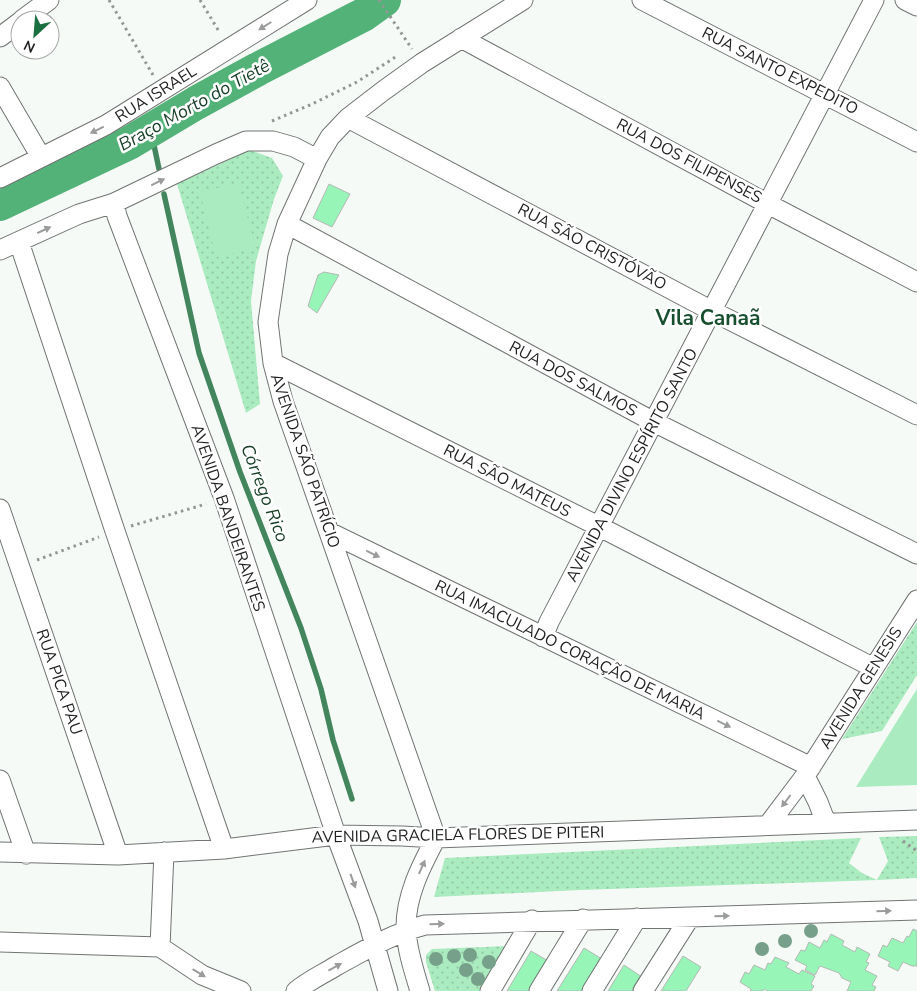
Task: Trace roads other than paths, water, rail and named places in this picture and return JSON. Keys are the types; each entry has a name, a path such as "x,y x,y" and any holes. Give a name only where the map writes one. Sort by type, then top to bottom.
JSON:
{"street":[{"path":"36,10 49,0"},
{"name":"AVENIDA SÃO PATRÍCIO","path":"436,838 283,401 273,363 268,322 278,254 287,224 316,159 330,137 348,118 422,63 523,0"},
{"name":"RUA SANTO EXPEDITO","path":"642,0 917,142"},
{"name":"AVENIDA DIVINO ESPÍRITO SANTO","path":"544,637 550,622 874,0"},
{"path":"905,0 917,6"},
{"name":"RUA ISRAEL","path":"0,178 106,125 230,49 303,1"},
{"path":"0,37 10,29"},
{"name":"RUA DOS FILIPENSES","path":"461,38 768,204 917,282"},
{"path":"0,87 6,110 41,157"},
{"name":"RUA SÃO CRISTÓVÃO","path":"348,118 712,311 917,415"},
{"path":"0,250 79,214 114,203 216,154 246,142 273,141 294,147 316,159"},
{"name":"AVENIDA BANDEIRANTES","path":"114,203 224,498 336,835 368,921 388,991"},
{"name":"RUA DOS SALMOS","path":"287,224 654,422 917,554"},
{"path":"19,242 115,531 224,849"},
{"name":"RUA SÃO MATEUS","path":"273,363 600,527 874,668"},
{"name":"RUA PICA PAU","path":"0,509 118,856"},
{"name":"RUA IMACULADO CORAÇÃO DE MARIA","path":"329,532 544,637 808,771"},
{"name":"AVENIDA GENESIS","path":"768,825 808,771 917,600"},
{"path":"808,771 826,823"},
{"path":"0,780 26,854"},
{"name":"AVENIDA GRACIELA FLORES DE PITERI","path":"0,852 118,856 224,849 336,835 436,838 917,820"},
{"path":"420,991 412,965 406,930 408,903 436,838"},
{"path":"160,947 164,852"},
{"path":"296,991 322,974 375,945 406,930 425,925 532,920 917,910"},
{"path":"643,991 690,917"},
{"path":"592,991 637,918"},
{"path":"539,991 583,919"},
{"path":"490,991 532,920"},
{"path":"0,942 160,947 202,975 241,991"}],"waterway":[{"name":"Braço Morto do Tietê","path":"0,204 129,143 258,69 363,15 384,0"},
{"name":"Córrego Rico","path":"151,131 159,169"},
{"name":"Córrego Rico","path":"164,194 199,353 240,472 301,628 321,689 333,740 352,799"}],"district":[{"name":"Vila Canaã","path":"708,318"}]}
